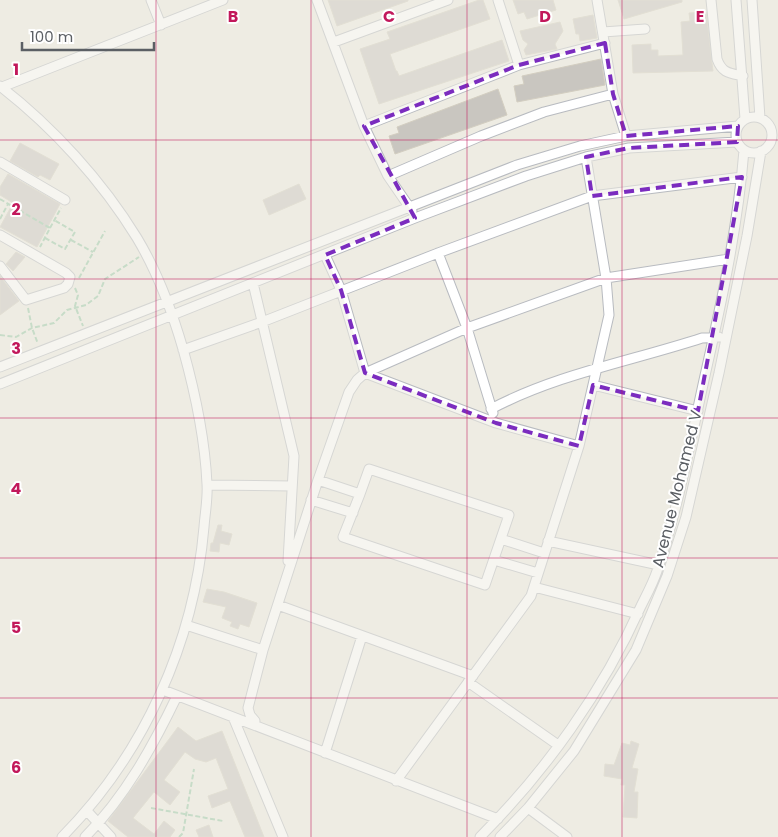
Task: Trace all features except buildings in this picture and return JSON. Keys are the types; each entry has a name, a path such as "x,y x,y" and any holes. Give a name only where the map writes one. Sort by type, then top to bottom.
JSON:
{"street":[{"path":"151,0 161,25"},
{"path":"62,837 87,811 113,776 163,690 186,625 201,557 207,485 201,429 190,375 173,315 145,253 120,212 86,168 47,127 1,86 223,0"},
{"path":"317,0 364,126 388,176 410,207 415,218"},
{"path":"334,42 448,0"},
{"path":"498,0 519,65"},
{"path":"598,0 613,94 626,136"},
{"path":"711,0 717,59 720,67 726,72 742,76"},
{"path":"736,0 745,119"},
{"path":"752,0 760,118"},
{"path":"603,32 644,29"},
{"path":"364,126 519,65 605,43"},
{"path":"388,176 481,136 544,112 613,94"},
{"path":"760,118 774,127 772,131 774,145 755,153 744,150 737,142 736,132 738,126 745,119 760,118"},
{"path":"0,367 517,165 580,146 626,136 738,126"},
{"path":"0,384 415,218 526,176 586,157 628,148 737,142"},
{"name":"Avenue Mohamed V","path":"480,837 498,819 543,766 586,707 627,638 658,565 674,513 714,337 742,177 744,150"},
{"name":"Avenue Mohamed V","path":"500,837 528,808 574,751 636,650 668,576 686,516 726,339 747,236 761,151"},
{"path":"396,781 531,596 579,446 609,315 606,278 586,157"},
{"path":"0,162 66,200"},
{"path":"183,350 262,322 340,290 592,196 742,177"},
{"path":"0,235 66,273 70,277 70,281 64,288 26,300 0,266"},
{"path":"438,253 467,328 496,422"},
{"path":"325,255 340,290 364,373"},
{"path":"254,725 255,721 250,715 248,708 263,650 311,500 349,392 364,373 467,328 606,278 728,259"},
{"path":"253,284 294,456 287,575"},
{"path":"491,409 518,395 596,369 702,338 726,339"},
{"path":"364,373 496,422 579,446"},
{"path":"593,385 698,411"},
{"path":"369,469 509,515 485,586 343,538 353,513 369,469"},
{"path":"318,480 360,494"},
{"path":"207,485 292,486"},
{"path":"311,500 353,513"},
{"path":"501,539 544,553"},
{"path":"548,540 658,565"},
{"path":"494,560 538,573"},
{"path":"534,587 638,614"},
{"path":"278,606 362,636 470,679 558,745"},
{"path":"186,625 263,650"},
{"path":"325,753 362,636"},
{"path":"163,690 498,819"},
{"path":"86,837 113,805 138,768 164,724 177,696"},
{"path":"234,717 282,837"},
{"path":"528,808 567,837"},
{"path":"87,811 110,837"}],"path":[{"path":"0,199 50,228"},
{"path":"36,255 66,200"},
{"path":"0,219 8,204"},
{"path":"45,238 65,249 75,232 54,220"},
{"path":"86,334 76,308 78,294 75,285 106,231"},
{"path":"71,240 93,253"},
{"path":"0,336 16,337 32,328 54,323 67,310 86,305 98,296 105,280 145,253"},
{"path":"26,300 32,328 41,351"},
{"path":"179,837 183,833 194,769"},
{"path":"151,808 223,821"},
{"path":"183,833 186,837"}],"highlighted area":[{"path":"605,43 613,94 626,136 738,126 737,142 629,148 586,157 592,196 742,177 698,411 593,385 579,446 496,423 365,373 341,290 325,255 415,218 364,126 519,65"}]}
